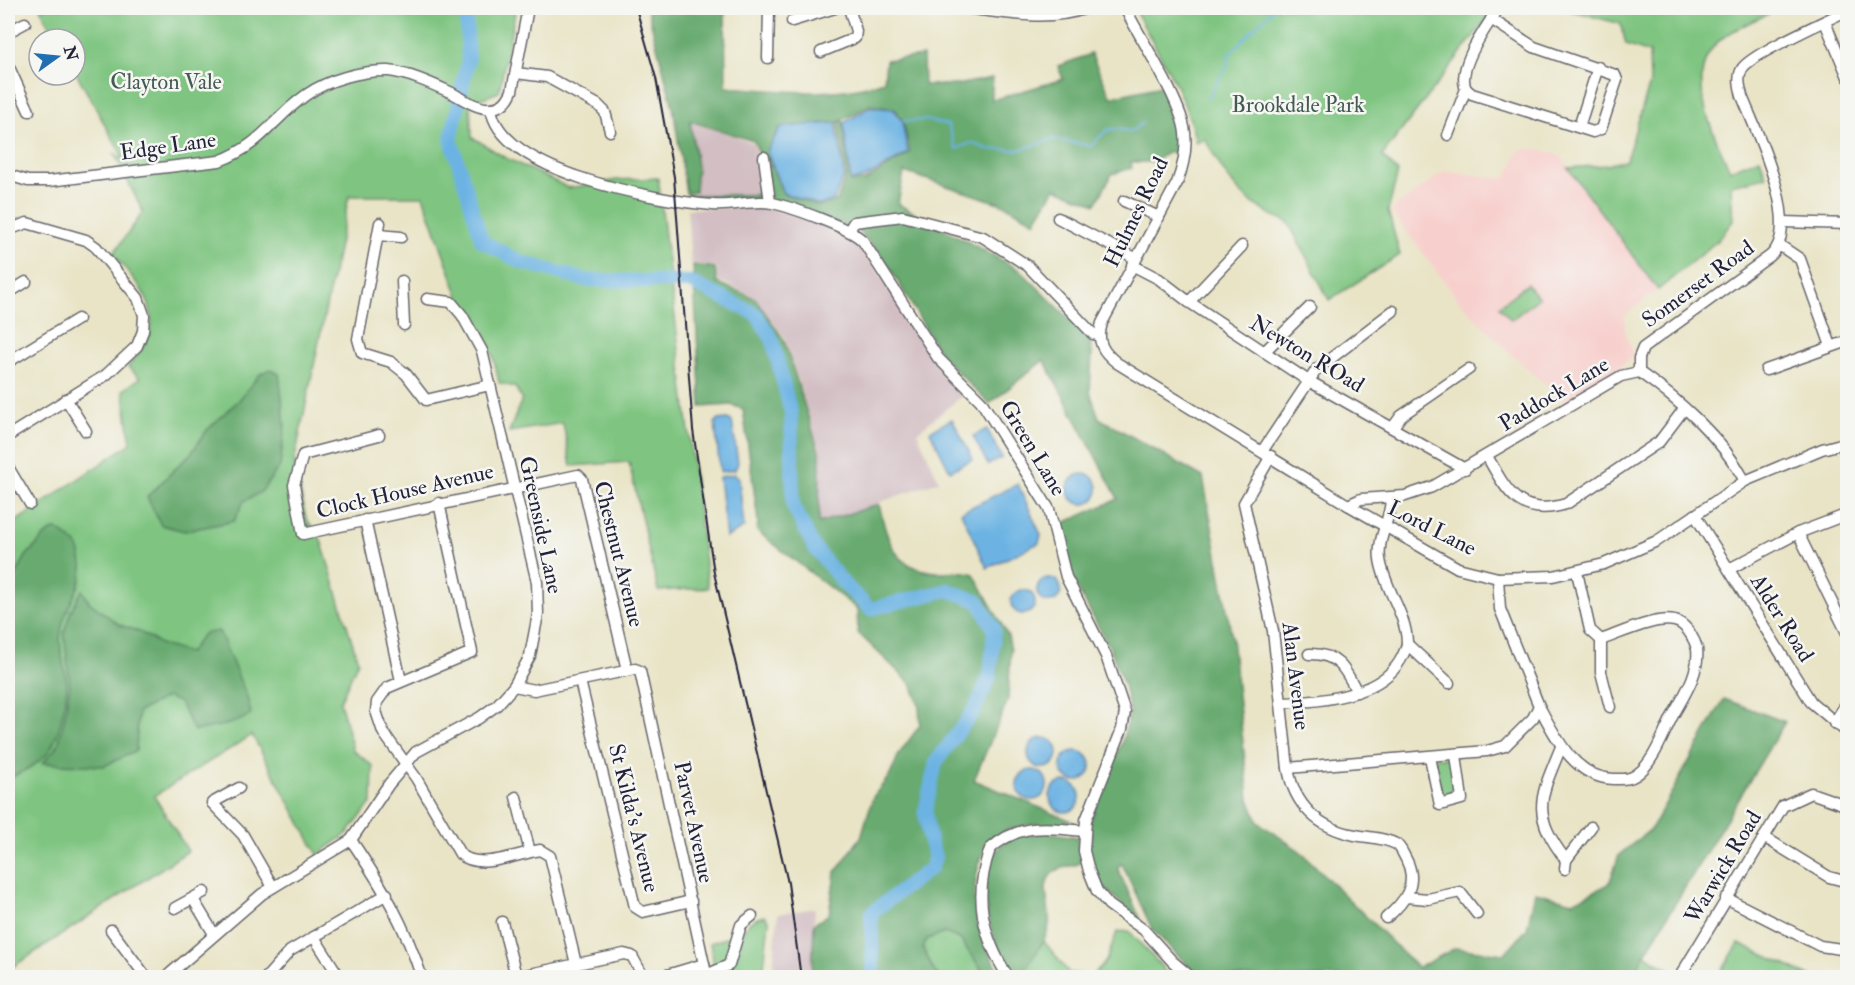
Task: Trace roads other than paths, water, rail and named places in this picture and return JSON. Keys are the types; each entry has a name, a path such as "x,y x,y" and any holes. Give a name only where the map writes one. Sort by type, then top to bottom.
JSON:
{"street":[{"path":"528,8 509,98 503,104 491,108 494,121 509,141 551,168 657,199 715,206 770,202 764,157"},
{"path":"768,58 769,8"},
{"path":"792,21 835,8"},
{"path":"821,52 855,38 856,31 849,8"},
{"path":"966,8 1034,16 1087,8"},
{"name":"Hulmes Road","path":"1099,335 1107,312 1182,170 1185,132 1178,110 1125,8"},
{"path":"1491,19 1534,47 1598,67 1615,75 1617,80 1602,129 1593,132 1472,94 1466,89 1464,82 1475,41 1491,19 1499,8"},
{"name":"Somerset Road","path":"1639,372 1639,358 1643,348 1770,256 1779,245 1783,222 1768,164 1741,90 1740,71 1754,57 1848,10"},
{"path":"1825,22 1848,77"},
{"path":"8,32 25,23"},
{"path":"8,65 28,111"},
{"path":"1579,127 1598,67"},
{"name":"Edge Lane","path":"8,175 28,181 49,181 219,161 263,136 306,95 321,86 356,74 390,71 491,108"},
{"path":"516,73 547,77 598,105 605,112 610,131"},
{"path":"1448,135 1466,89"},
{"path":"1124,201 1159,217"},
{"name":"Green Lane","path":"770,202 849,230 863,241 890,279 938,358 981,401 1049,509 1066,577 1106,656 1125,712 1122,729 1090,808 1084,831"},
{"path":"849,230 854,222 903,216 983,237 1028,266 1093,334 1099,335"},
{"name":"Newton ROad","path":"1059,218 1134,262 1189,302 1307,380 1466,469"},
{"path":"1783,222 1848,224"},
{"path":"8,230 27,223 86,240 96,247 138,298 144,315 143,331 136,346 106,375 8,436"},
{"path":"380,223 358,339 362,353 391,362 406,374 426,400 490,385"},
{"path":"378,235 401,237"},
{"path":"1779,245 1800,259 1831,346"},
{"path":"1189,302 1242,246"},
{"path":"402,281 404,325"},
{"path":"8,293 26,282"},
{"name":"Greenside Lane","path":"165,978 214,934 273,887 351,840 405,763 416,752 479,718 497,705 514,686 530,656 536,633 539,598 482,351 462,315 451,302 427,298"},
{"path":"1264,352 1310,307"},
{"name":"Alan Avenue","path":"1393,311 1317,369 1307,380 1267,453 1244,503 1273,631 1291,784 1310,814 1334,830 1378,837 1399,846 1412,870 1411,890 1406,897"},
{"path":"9,359 78,319"},
{"name":"Lord Lane","path":"1099,335 1101,348 1117,363 1267,453 1348,505 1458,568 1498,578 1526,579 1577,572 1604,564 1657,541 1745,481 1785,463 1848,442"},
{"path":"1766,370 1848,341"},
{"path":"1393,427 1401,416 1469,369"},
{"name":"Paddock Lane","path":"1348,505 1361,499 1405,496 1432,488 1621,376 1639,372 1684,410 1728,454 1745,481"},
{"path":"66,399 86,431"},
{"path":"1487,456 1504,488 1521,503 1538,508 1551,508 1566,504 1659,442 1684,410"},
{"name":"Clock House Avenue","path":"379,435 303,455 294,484 303,534 515,487"},
{"path":"8,467 30,504"},
{"name":"Chestnut Avenue","path":"515,487 571,475 581,476 627,670"},
{"path":"1281,703 1357,692 1382,680 1398,666 1407,644 1404,626 1380,563 1378,547 1391,513 1390,498"},
{"path":"439,503 471,652 387,688 377,702 376,711 383,732 416,778 460,854 466,860 479,862 544,851 552,860 576,964"},
{"path":"1729,569 1798,533 1848,513"},
{"name":"Alder Road","path":"1695,514 1811,702 1848,733"},
{"path":"365,520 401,681"},
{"path":"1798,533 1848,634"},
{"path":"1577,572 1590,630 1601,640 1601,672 1610,707"},
{"path":"1498,578 1500,609 1539,706 1561,747 1593,774 1608,779 1627,779 1643,769 1657,745 1692,679 1697,648 1691,633 1679,623 1664,619 1601,640"},
{"path":"1407,644 1449,683"},
{"path":"1309,654 1324,654 1344,667 1357,692"},
{"name":"Parvet Avenue","path":"627,670 638,669 642,677 707,976"},
{"path":"514,686 534,690 627,670"},
{"name":"St Kilda's Avenue","path":"580,681 634,907 643,912 691,901"},
{"path":"1834,723 1848,701"},
{"path":"1288,768 1456,755 1505,746 1533,718 1539,706"},
{"path":"1561,747 1543,789 1541,802 1545,829 1566,864 1591,828"},
{"path":"1430,757 1440,805 1462,799 1456,755"},
{"path":"239,788 212,803 243,834 273,887"},
{"name":"Warwick Road","path":"1679,978 1783,806 1811,793 1848,806"},
{"path":"516,797 530,852"},
{"path":"1010,978 994,951 982,910 979,888 990,849 1015,832 1043,828 1084,831 1084,851 1089,872 1098,891 1109,905 1144,930 1172,961 1192,978"},
{"path":"1764,837 1829,877 1848,882"},
{"path":"351,840 387,894 406,932 422,978"},
{"path":"175,908 204,892"},
{"path":"1386,918 1406,897 1428,900 1460,892 1478,914"},
{"path":"266,978 290,951 387,894"},
{"path":"1726,898 1820,946 1848,950"},
{"path":"193,899 214,934"},
{"path":"707,976 729,965 741,925 752,916"},
{"path":"502,922 513,977 624,954 632,956 644,978"},
{"path":"111,930 147,978"},
{"path":"314,937 340,978"},
{"path":"657,978 663,974 704,964"}],"water":[{"path":"870,107 893,109 902,121 908,153 865,178 851,181 844,123"},
{"path":"836,123 844,176 834,200 820,205 783,193 767,151 781,127"},
{"path":"952,419 973,459 950,471 930,431"},
{"path":"718,420 732,421 738,463 735,470 720,472 715,423"},
{"path":"987,429 1002,458 988,465 973,436"},
{"path":"735,474 739,478 744,527 726,538 719,477"},
{"path":"1083,474 1089,475 1097,483 1097,495 1089,503 1083,504 1077,503 1069,495 1068,489 1069,483 1077,475"},
{"path":"1018,484 1041,535 1039,543 987,568 961,512"},
{"path":"1049,578 1058,581 1061,590 1058,599 1049,602 1040,599 1037,590 1040,581"},
{"path":"1023,590 1032,593 1035,602 1032,611 1023,614 1014,611 1011,602 1014,593"},
{"path":"1043,738 1049,739 1057,747 1057,759 1049,767 1043,768 1037,767 1029,759 1028,753 1029,747 1037,739"},
{"path":"1076,751 1082,752 1090,760 1090,772 1082,780 1076,781 1070,780 1062,772 1061,766 1062,760 1070,752"},
{"path":"1032,770 1038,771 1046,779 1046,791 1038,799 1032,800 1026,799 1018,791 1017,785 1018,779 1026,771"},
{"path":"1065,782 1071,783 1079,791 1079,803 1071,811 1065,812 1059,811 1051,803 1050,797 1051,791 1059,783"}],"waterway":[{"path":"466,8 468,60 451,139 482,241 521,262 585,280 690,282 756,314 772,339 791,413 793,506 814,547 844,584 870,609 948,590 978,601 994,629 990,676 975,709 936,762 925,812 935,857 931,868 871,913 873,978"},
{"path":"1207,99 1229,63 1228,55 1274,8"},
{"path":"902,121 926,120 948,125 956,149 971,143 988,149 1018,150 1054,139 1091,146 1109,130 1132,131 1142,123"}],"railway":[{"path":"636,8 656,78 674,177 693,430 714,573 788,883 801,978"}],"park label":[{"name":"Clayton Vale","path":"166,82"},
{"name":"Brookdale Park","path":"1298,105"}]}
